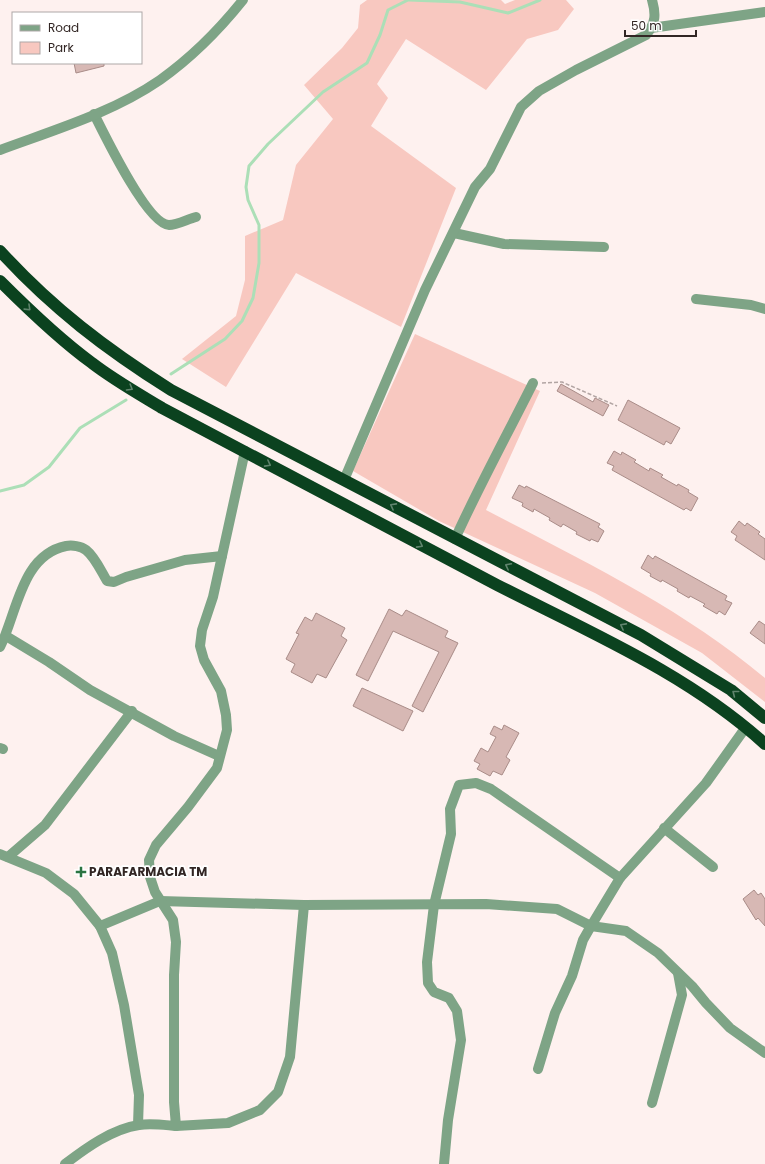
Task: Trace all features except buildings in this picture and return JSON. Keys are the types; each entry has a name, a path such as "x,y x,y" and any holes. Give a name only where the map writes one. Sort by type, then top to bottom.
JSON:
{"highway":[{"path":"0,251 47,298 79,326 171,390 641,635 732,690 765,718"},
{"path":"0,281 58,336 93,364 162,408 461,567 650,664 725,711 765,744"}],"street":[{"path":"0,150 94,114 125,100 152,85 188,59 232,14 243,0"},
{"path":"344,480 425,290 476,187 494,163 520,106 539,91 576,70 646,35 656,17 652,0"},
{"path":"651,28 765,12"},
{"path":"94,114 122,171 144,203 161,222 169,225 196,217"},
{"path":"454,233 504,244 604,247"},
{"path":"696,299 751,304 765,309"},
{"path":"456,539 477,491 495,461 533,383"},
{"path":"176,1126 174,1102 174,975 176,942 173,920 160,900 150,877 149,860 156,845 188,807 217,768 227,730 226,714 221,691 204,660 200,646 202,630 213,597 245,451"},
{"path":"0,648 6,636 28,576 40,559 58,548 73,545 86,550 107,581 114,582 126,576 185,560 222,556"},
{"path":"6,636 49,662 90,690 132,711 174,736 219,756"},
{"path":"132,711 45,824 4,855 46,873 74,894 100,926 112,953 124,1005 139,1095 138,1125"},
{"path":"538,1069 555,1013 572,976 583,940 620,878 706,783 728,754 735,739 746,727"},
{"path":"444,1164 448,1120 461,1040 457,1011 449,998 434,992 428,983 427,962 434,904 443,874 446,852 451,834 450,809 459,785 476,783 491,789 620,878"},
{"path":"664,828 713,868"},
{"path":"100,926 160,900 304,905 486,904 557,909 591,926 626,931 658,953 678,972 730,1028 765,1053"},
{"path":"65,1164 81,1151 107,1136 138,1125 176,1126 228,1122 260,1110 278,1092 290,1057 304,905"},
{"path":"652,1103 666,1049 675,1025 682,995 678,972"}],"path":[{"path":"533,383 562,382 618,406"}],"green space":[{"path":"367,0 501,0 505,4 515,0 566,0 574,9 558,30 527,39 486,90 406,39 377,84 388,98 371,126 456,188 401,327 296,273 226,387 182,359 236,316 245,280 245,236 283,220 296,165 333,119 304,85 342,48 358,28 360,5"},
{"path":"415,334 540,391 486,510 630,586 700,629 765,678 765,702 702,653 595,593 439,521 353,471"}],"waterway":[{"path":"171,374 225,339 242,321 253,298 259,263 259,225 248,200 246,187 249,166 268,144 323,92 367,63 380,35 388,10 408,0"},
{"path":"409,0 460,2 508,13 540,0"},
{"path":"0,491 24,485 49,467 80,428 126,400"}],"place":[{"name":"PARAFARMACIA TM","path":"81,872"}]}
